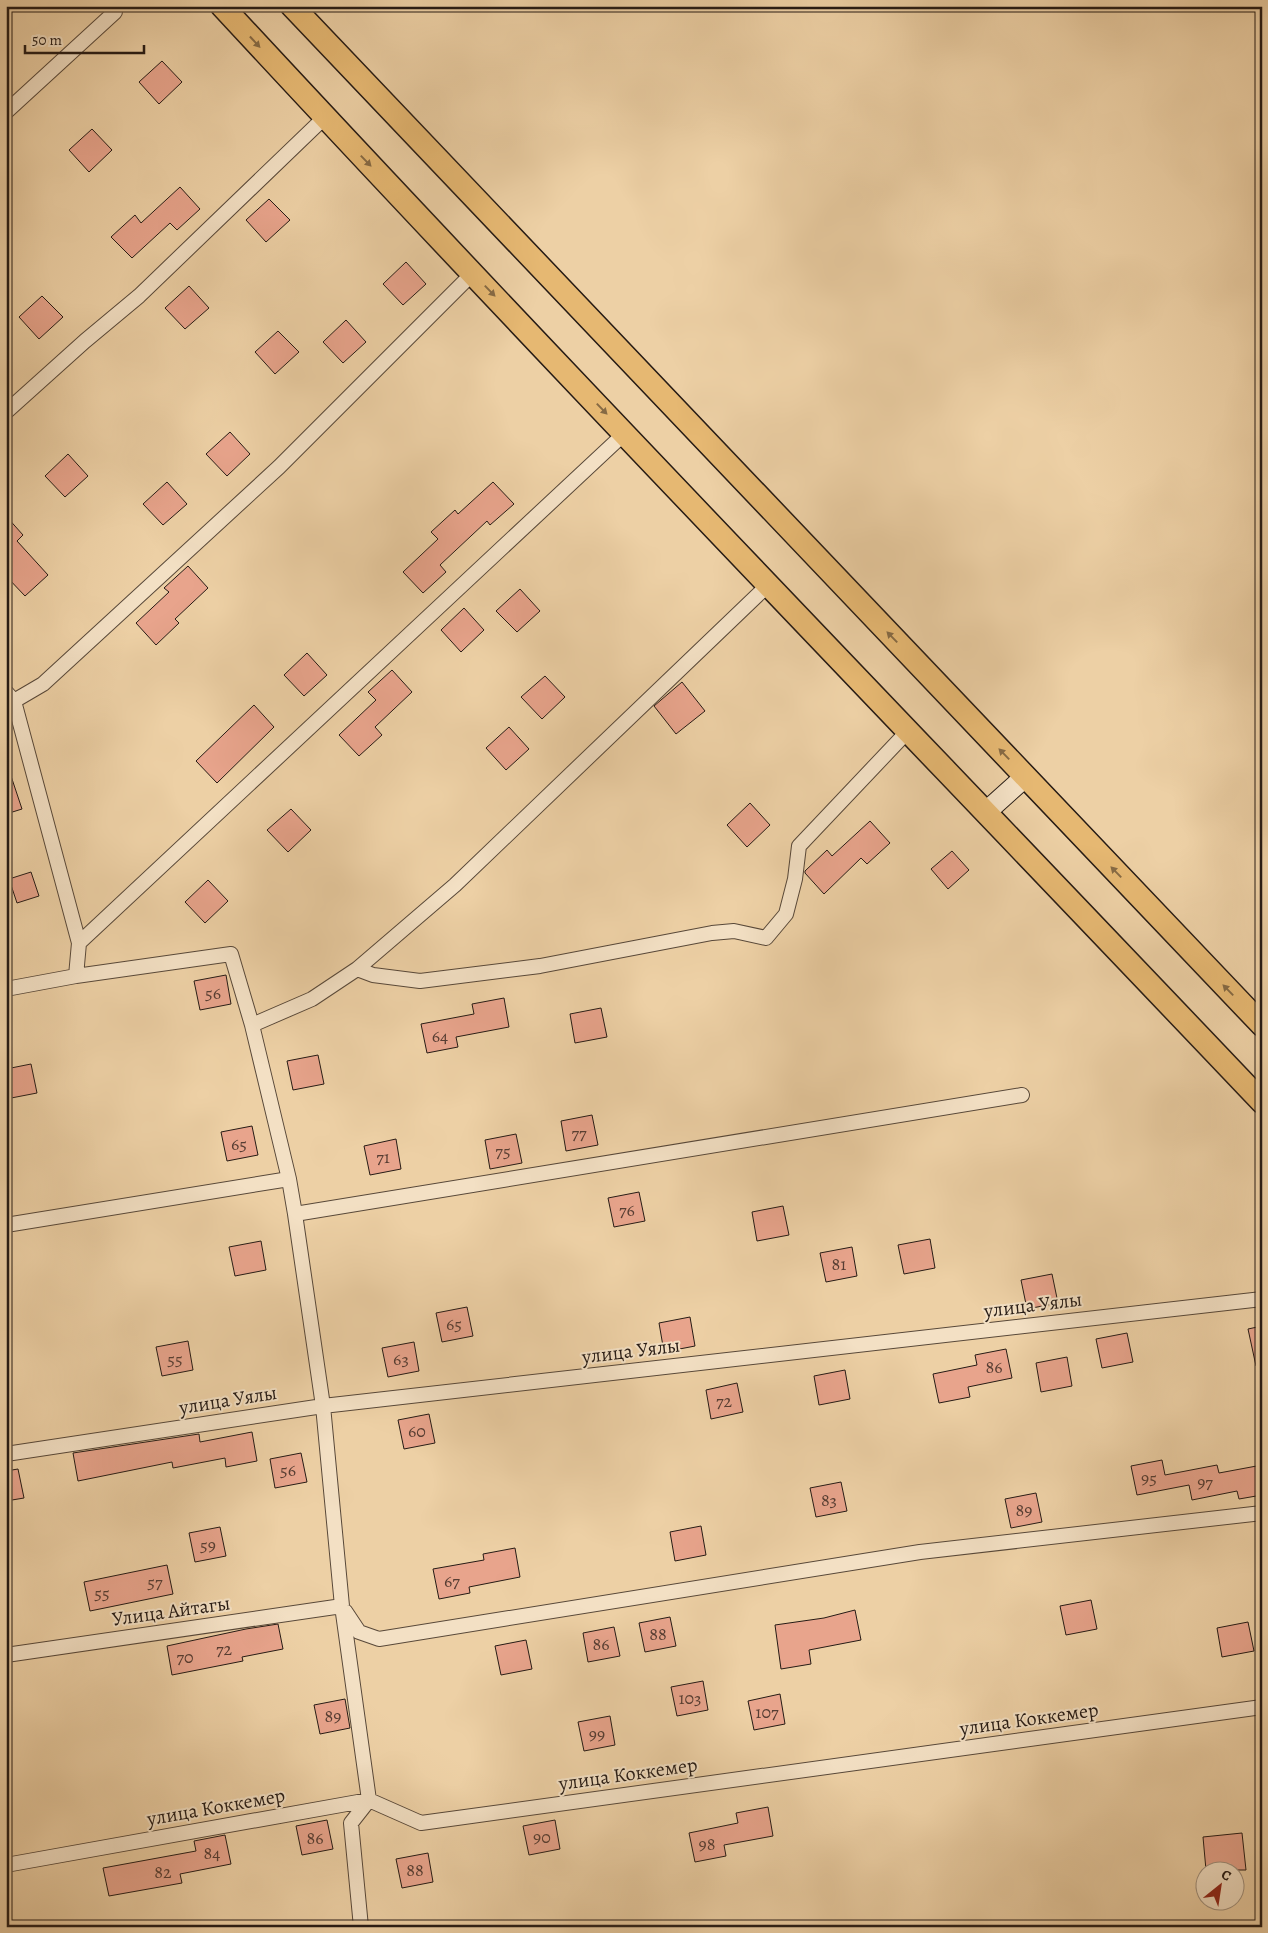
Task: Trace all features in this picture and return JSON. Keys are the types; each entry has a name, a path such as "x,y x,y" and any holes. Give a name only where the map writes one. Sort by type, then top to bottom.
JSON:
{"main road":[{"path":"222,6 324,117 625,433 767,586 986,812 1262,1102"},
{"path":"292,6 1262,1025"},
{"path":"986,812 1025,777"}],"street":[{"path":"6,112 115,12"},
{"path":"6,412 139,296 324,117"},
{"path":"76,976 79,943 10,697 43,684 146,591 279,467 473,273"},
{"path":"79,943 625,433"},
{"path":"252,1025 312,999 357,969 455,885 767,586"},
{"path":"357,969 374,975 420,981 540,966 712,933 734,931 766,938 786,914 795,879 799,846 908,732"},
{"path":"6,989 76,976 231,954 252,1025 289,1179 323,1406 342,1606 369,1800 351,1823 361,1927"},
{"path":"295,1214 1022,1095"},
{"path":"6,1225 289,1179"},
{"name":"улица Уялы","path":"6,1454 323,1406 1262,1298"},
{"path":"342,1606 359,1632 379,1640 920,1552 1262,1513"},
{"name":"Улица Айтагы","path":"6,1655 342,1606"},
{"name":"улица Коккемер","path":"6,1865 369,1800 421,1823 1262,1707"}],"building":[{"path":"162,61 182,82 159,104 139,82"},
{"path":"92,129 112,150 89,172 69,150"},
{"path":"180,187 200,209 177,230 170,223 132,258 111,237 135,215 141,223"},
{"path":"269,199 290,220 266,242 246,220"},
{"path":"406,262 426,284 403,305 383,284"},
{"path":"189,286 209,308 185,329 165,308"},
{"path":"42,296 63,317 39,339 19,317"},
{"path":"346,320 366,342 343,363 323,342"},
{"path":"278,331 299,352 275,374 255,352"},
{"path":"230,432 250,454 227,476 206,454"},
{"path":"68,454 88,476 65,497 45,476"},
{"path":"167,482 187,504 163,525 143,504"},
{"path":"493,482 514,504 490,525 487,521 440,565 446,572 423,593 403,572 438,539 431,532 455,510 458,514"},
{"path":"6,516 23,535 17,541 48,575 25,596 6,576"},
{"path":"188,566 208,588 175,619 179,623 156,645 136,623 169,592 164,588"},
{"path":"520,589 540,611 517,632 496,611"},
{"path":"464,608 484,630 461,652 441,630"},
{"path":"307,653 327,675 304,696 284,675"},
{"path":"392,670 412,692 375,727 382,735 359,756 339,735 376,700 368,692"},
{"path":"545,676 565,697 542,719 521,697"},
{"path":"682,682 705,711 676,734 654,706"},
{"path":"254,705 274,727 217,783 196,761"},
{"path":"509,727 529,749 506,770 486,748"},
{"path":"6,770 9,770 22,809 6,814"},
{"path":"750,803 770,825 747,847 727,825"},
{"path":"291,809 311,830 288,852 267,830"},
{"path":"870,821 890,843 867,864 861,858 824,894 805,871 827,850 832,856"},
{"path":"952,851 969,870 948,889 931,869"},
{"path":"31,872 39,896 17,903 9,879"},
{"path":"208,880 228,901 205,923 185,902"},
{"path":"226,975 231,1004 200,1010 194,981"},
{"path":"504,998 509,1027 456,1037 458,1047 427,1053 421,1024 474,1014 472,1004"},
{"path":"601,1008 607,1037 575,1043 570,1014"},
{"path":"318,1055 324,1084 293,1090 287,1061"},
{"path":"31,1064 37,1093 6,1099 6,1069"},
{"path":"592,1115 598,1145 566,1151 561,1121"},
{"path":"252,1126 258,1155 227,1161 221,1132"},
{"path":"516,1134 522,1163 490,1169 485,1140"},
{"path":"396,1139 401,1169 370,1175 364,1146"},
{"path":"639,1192 645,1221 614,1227 608,1198"},
{"path":"783,1206 789,1235 757,1241 752,1212"},
{"path":"930,1239 935,1268 904,1274 898,1245"},
{"path":"261,1241 266,1270 235,1276 229,1247"},
{"path":"852,1247 857,1276 826,1282 820,1253"},
{"path":"1052,1274 1058,1303 1027,1309 1021,1280"},
{"path":"467,1307 473,1336 442,1342 436,1313"},
{"path":"690,1317 695,1346 664,1352 659,1323"},
{"path":"1262,1326 1262,1365 1256,1366 1248,1329"},
{"path":"1127,1333 1133,1362 1102,1368 1096,1339"},
{"path":"188,1341 193,1370 162,1376 156,1347"},
{"path":"414,1342 419,1371 388,1377 382,1348"},
{"path":"1006,1349 1012,1378 968,1387 970,1397 939,1403 933,1374 977,1365 975,1355"},
{"path":"1067,1357 1072,1386 1041,1392 1036,1363"},
{"path":"845,1370 850,1399 819,1405 814,1376"},
{"path":"737,1383 743,1412 711,1419 706,1390"},
{"path":"429,1414 435,1443 404,1449 398,1420"},
{"path":"252,1432 257,1461 226,1467 225,1458 173,1468 172,1462 78,1481 73,1453 199,1434 200,1442"},
{"path":"301,1453 307,1482 275,1488 270,1459"},
{"path":"1162,1460 1165,1475 1217,1465 1219,1473 1262,1465 1262,1495 1239,1499 1237,1491 1192,1500 1189,1485 1137,1495 1131,1466"},
{"path":"18,1469 24,1498 6,1501 6,1471"},
{"path":"841,1482 847,1511 816,1517 810,1488"},
{"path":"1036,1493 1042,1522 1011,1528 1005,1499"},
{"path":"701,1526 706,1555 675,1561 670,1532"},
{"path":"220,1527 226,1556 195,1562 189,1533"},
{"path":"515,1548 520,1577 469,1587 470,1593 439,1599 433,1569 484,1560 483,1554"},
{"path":"167,1565 173,1594 90,1611 84,1582"},
{"path":"1091,1600 1097,1629 1066,1635 1060,1606"},
{"path":"855,1610 861,1640 809,1650 811,1664 781,1669 775,1625 824,1618"},
{"path":"670,1617 676,1646 645,1652 639,1623"},
{"path":"1248,1622 1254,1651 1222,1657 1217,1628"},
{"path":"278,1624 283,1649 242,1657 243,1661 172,1675 167,1646"},
{"path":"614,1627 620,1656 588,1662 583,1633"},
{"path":"526,1640 532,1669 501,1675 495,1646"},
{"path":"703,1681 708,1710 677,1716 671,1687"},
{"path":"780,1694 785,1724 754,1730 748,1701"},
{"path":"345,1699 350,1728 320,1734 314,1705"},
{"path":"610,1716 615,1745 584,1751 578,1722"},
{"path":"768,1807 773,1836 724,1845 726,1856 695,1862 689,1833 738,1823 736,1813"},
{"path":"327,1820 333,1849 302,1855 296,1826"},
{"path":"555,1820 560,1849 529,1855 523,1826"},
{"path":"1242,1833 1245,1860 1205,1860 1203,1837"},
{"path":"225,1835 231,1864 180,1874 182,1883 109,1896 103,1868 196,1851 194,1841"},
{"path":"428,1853 433,1882 402,1888 396,1859"}]}
